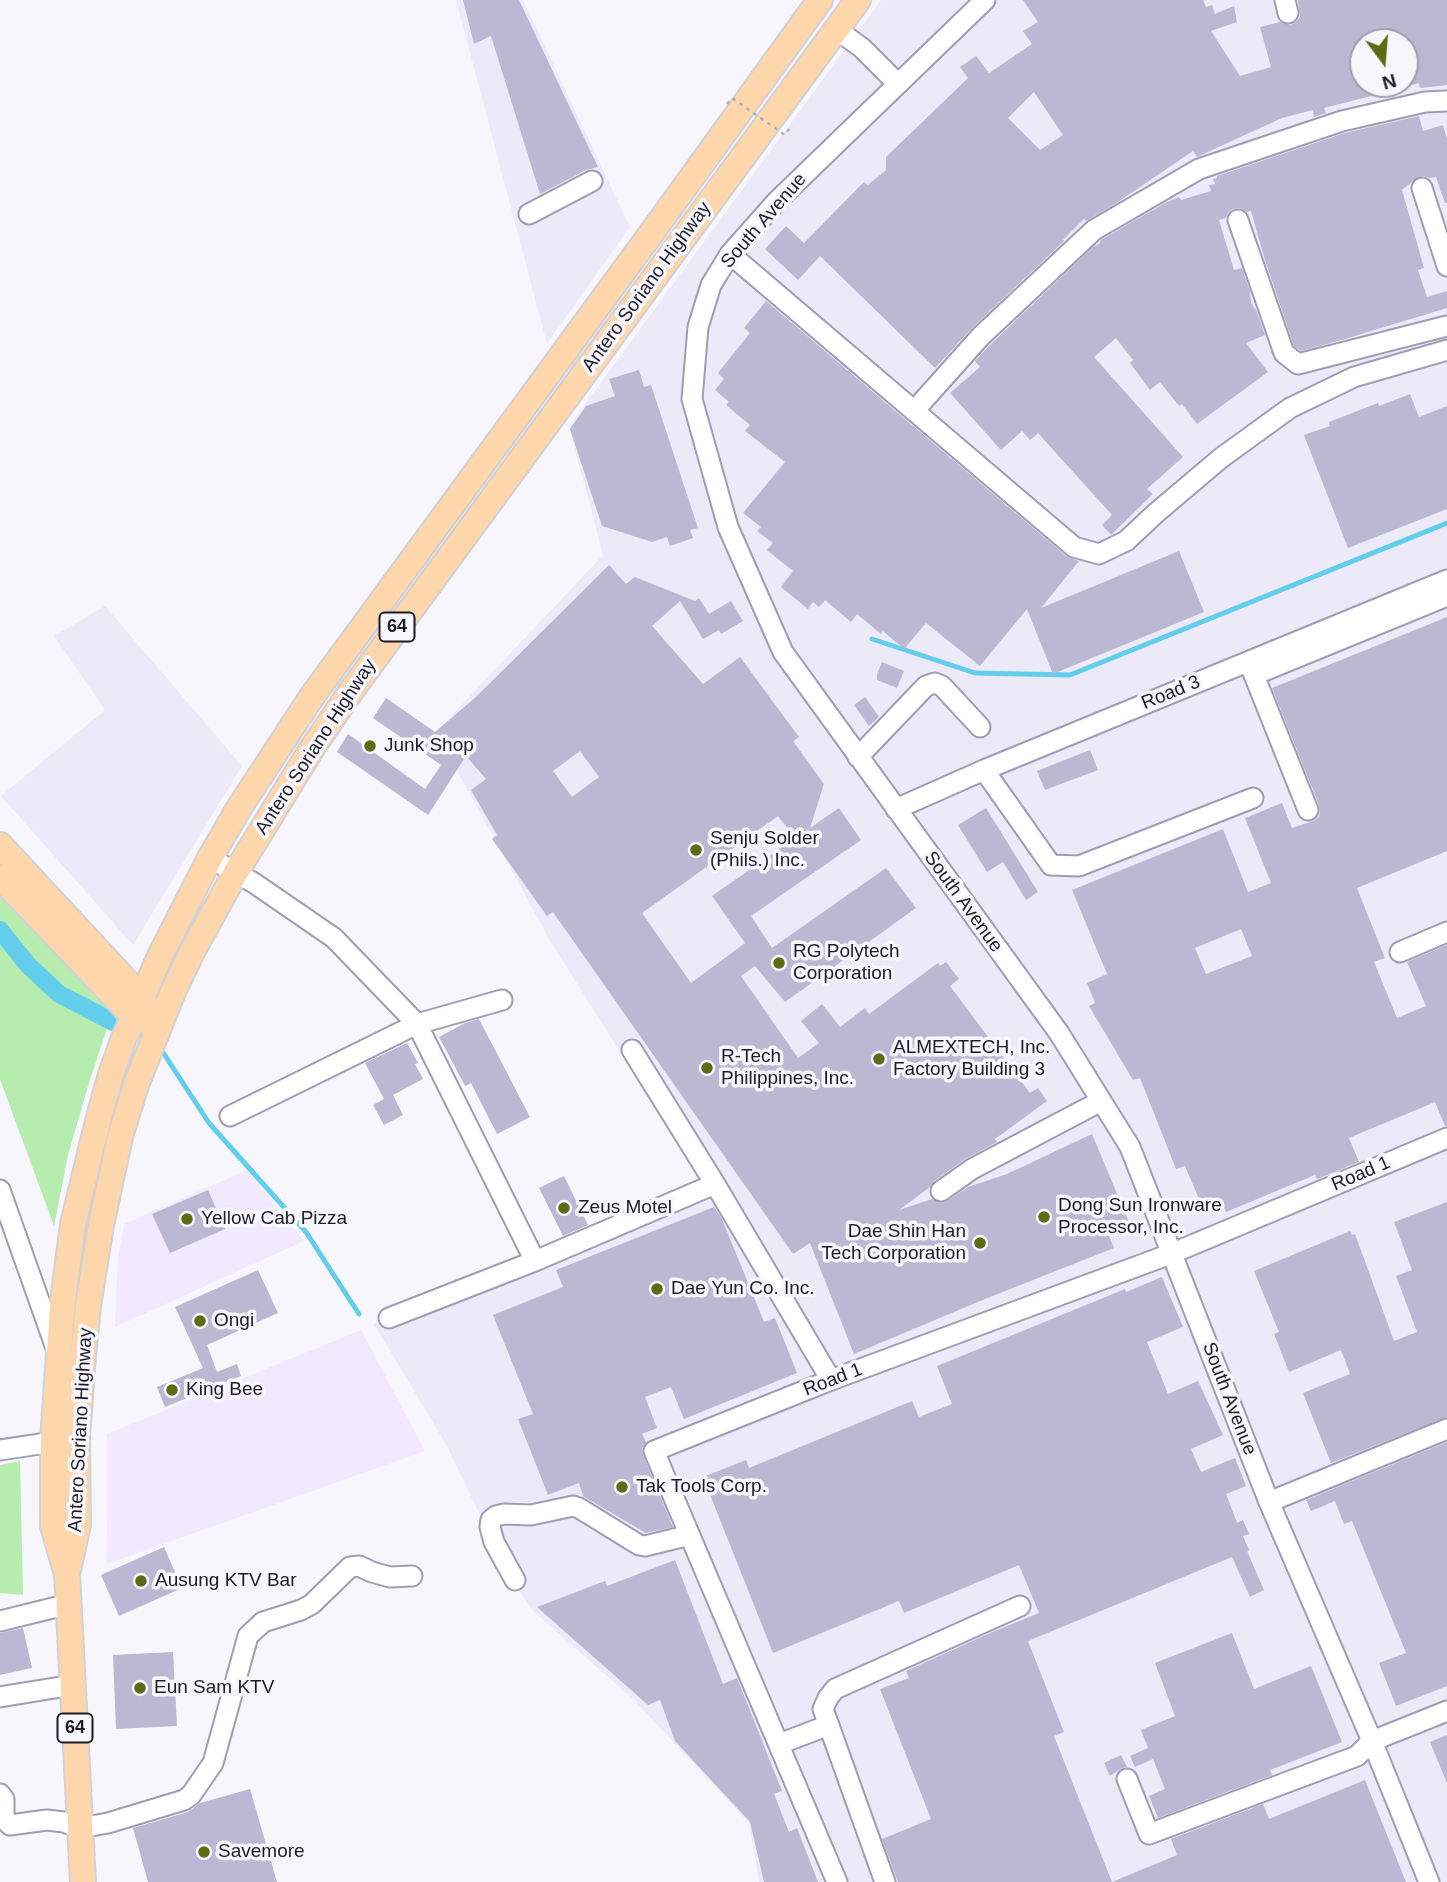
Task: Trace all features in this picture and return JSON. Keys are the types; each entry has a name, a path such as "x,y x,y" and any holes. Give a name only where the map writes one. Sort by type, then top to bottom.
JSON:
{"main road":[{"name":"Antero Soriano Highway","path":"83,1882 67,1574 78,1525 65,1440 58,1355 66,1271 83,1176 108,1084 137,1006 173,928 210,859 239,808 313,695 820,0"},
{"name":"Antero Soriano Highway","path":"65,1440 101,1225 128,1111 146,1057 181,975 236,872 349,694 858,0"},
{"path":"0,845 137,1006"},
{"path":"0,877 159,1026"}],"street":[{"name":"South Avenue","path":"985,0 778,201 730,254 711,285 698,327 692,399 728,527 783,652 1059,1034 1130,1147 1269,1502 1373,1741 1429,1882"},
{"path":"836,29 862,48 897,83"},
{"path":"915,411 981,336 1094,230 1199,169 1342,121 1425,102 1447,101"},
{"path":"530,214 592,181"},
{"path":"1422,188 1447,266"},
{"path":"1238,220 1284,353 1298,364 1447,327"},
{"path":"730,254 1074,547 1098,554 1126,541 1221,457 1290,408 1354,377 1447,350"},
{"name":"Road 3","path":"896,809 984,770 1251,668 1447,580"},
{"path":"1308,810 1251,668 1447,596"},
{"path":"858,757 926,686 935,683 942,686 980,727"},
{"path":"984,770 1051,864 1079,866 1253,798"},
{"path":"210,859 236,872 334,938 417,1024 535,1261"},
{"path":"1400,952 1447,932"},
{"path":"230,1115 417,1024 502,1000"},
{"path":"632,1050 831,1380"},
{"path":"941,1191 972,1169 1101,1101"},
{"name":"Road 1","path":"837,1882 654,1451 831,1380 1173,1253 1447,1138"},
{"path":"389,1318 535,1261 715,1184"},
{"path":"0,1190 58,1355"},
{"path":"1269,1502 1447,1429"},
{"path":"0,1450 65,1440"},
{"path":"515,1580 494,1542 490,1527 491,1520 496,1516 531,1516 573,1506 639,1545 645,1546 690,1535"},
{"path":"0,1794 4,1799 4,1819 10,1825 47,1820 80,1828 108,1823 184,1800 191,1795 213,1762 248,1636 263,1622 312,1604 350,1567 359,1566 390,1577 412,1576"},
{"path":"0,1621 69,1604"},
{"path":"885,1882 823,1709 828,1698 835,1689 1020,1606"},
{"path":"0,1697 73,1685"},
{"path":"1127,1779 1149,1834 1357,1756 1373,1741 1447,1711"},
{"path":"779,1744 829,1725"}],"path":[{"path":"727,104 732,98 785,135 789,129"}],"shaded area":[{"path":"456,0 523,0 630,227 547,344"},
{"path":"881,0 1447,0 1447,1882 759,1882 749,1823 635,1701 531,1609 502,1562 447,1446 374,1324 707,1190 549,939 436,732 603,555 569,426"},
{"path":"105,606 242,766 133,945 1,796 105,710 54,636"},
{"path":"247,1170 304,1241 115,1327 118,1257 124,1224"},
{"path":"361,1330 425,1451 107,1564 107,1434"}],"green space":[{"path":"0,894 112,1013 68,1155 54,1226 0,1079"},
{"path":"20,1461 23,1595 0,1593 0,1465"}],"building":[{"path":"463,0 519,0 598,167 586,170 540,194 491,36 474,44"},
{"path":"1023,0 1203,0 1206,7 1212,5 1215,14 1234,6 1237,22 1211,31 1240,76 1271,67 1260,27 1280,22 1290,25 1296,22 1300,17 1298,0 1447,0 1447,85 1420,88 1419,28 1349,28 1349,98 1363,98 1324,108 1326,113 1314,117 1313,110 1282,118 1197,157 1193,151 1115,204 1086,221 1084,219 973,327 935,368 820,256 798,280 765,249 786,226 804,243 864,182 868,185 886,170 886,157 968,78 960,67 976,56 989,73 1032,44 1023,31 1038,22","holes":["1034,92 1063,135 1040,150 1008,118"]},
{"path":"1419,116 1423,131 1443,125 1447,140 1447,203 1436,177 1418,177 1402,190 1424,268 1418,270 1427,297 1447,291 1447,308 1301,351 1294,346 1251,211 1233,209 1226,218 1219,220 1234,270 1242,268 1251,303 1265,335 1246,343 1268,372 1197,424 1160,382 1150,390 1130,363 1133,360 1116,338 1094,357 1183,457 1147,489 1153,494 1111,535 1102,525 1112,515 1038,433 1030,440 1022,431 1001,450 950,393 980,367 975,361 990,345 1101,240 1165,203 1179,197 1181,200 1211,191 1209,185 1215,184 1213,179 1217,176 1345,133"},
{"path":"766,301 1066,556 1079,561 1041,608 1179,551 1204,612 1053,674 1027,609 980,666 926,623 904,649 857,614 851,622 825,600 819,607 813,602 808,609 781,587 793,571 767,550 773,543 757,531 761,527 743,513 785,462 745,431 750,425 726,405 729,402 715,390 724,379 718,373 750,333 744,328"},
{"path":"639,370 644,387 651,385 698,528 690,530 693,538 670,546 667,537 652,542 602,526 570,429 586,406 615,396 609,379"},
{"path":"1410,394 1419,417 1447,406 1447,509 1348,548 1304,435 1378,403 1379,406"},
{"path":"609,565 626,584 635,577 695,601 699,598 709,614 731,601 743,621 721,634 719,630 703,639 680,601 652,626 703,684 740,657 799,737 793,741 824,784 810,828 839,808 861,840 751,916 772,948 886,868 916,908 785,1002 755,966 741,976 798,1058 819,1043 801,1021 822,1004 840,1027 865,1008 869,1014 938,963 940,966 946,962 959,979 950,986 1030,1093 1038,1088 1047,1101 995,1139 997,1142 965,1159 899,1210 932,1199 941,1203 947,1201 968,1187 1007,1174 1092,1134 1129,1222 1106,1229 1114,1248 854,1354 810,1243 793,1254 553,912 547,916 492,839 497,835 471,790 486,779 466,756 428,815 337,752 348,734 425,789 441,765 373,718 386,698 435,732 476,697","holes":["580,751 599,777 572,797 553,771","778,816 795,838 712,896 745,943 691,983 642,913"]},
{"path":"1447,617 1447,851 1357,888 1385,958 1374,962 1397,1018 1426,1006 1407,962 1447,945 1447,1126 1435,1102 1349,1138 1359,1162 1317,1179 1315,1175 1226,1212 1220,1199 1202,1206 1185,1166 1176,1169 1140,1078 1133,1080 1089,1006 1095,1003 1087,983 1107,974 1072,890 1223,829 1248,892 1271,883 1245,818 1282,803 1292,828 1313,821 1319,817 1320,811 1272,688","holes":["1241,929 1252,956 1206,974 1195,948"]},
{"path":"882,662 904,671 897,688 877,680"},
{"path":"865,697 879,717 869,726 854,705"},
{"path":"1090,750 1098,770 1045,790 1037,771"},
{"path":"986,808 1038,892 1026,900 1003,862 987,872 958,825"},
{"path":"479,1019 530,1117 497,1134 471,1083 465,1086 439,1037"},
{"path":"407,1043 423,1079 393,1095 403,1115 384,1125 373,1105 384,1099 365,1063"},
{"name":"Zeus Motel","path":"564,1176 588,1225 563,1236 539,1188"},
{"name":"Yellow Cab Pizza","path":"208,1190 225,1229 170,1253 152,1214"},
{"path":"1447,1202 1447,1417 1331,1463 1303,1393 1350,1374 1341,1350 1289,1372 1274,1334 1279,1332 1254,1271 1350,1231 1352,1235 1355,1234 1394,1341 1417,1332 1396,1276 1412,1270 1394,1222"},
{"path":"714,1207 722,1219 764,1322 775,1318 797,1373 684,1419 671,1387 645,1397 657,1428 642,1434 646,1442 642,1449 643,1455 673,1527 646,1533 583,1496 579,1483 548,1495 518,1419 533,1414 493,1315 563,1287 556,1270"},
{"path":"258,1270 278,1313 207,1345 217,1372 237,1364 241,1376 165,1407 157,1387 203,1368 175,1307"},
{"path":"1162,1277 1183,1327 1147,1342 1168,1394 1198,1381 1223,1435 1191,1449 1201,1472 1235,1458 1246,1486 1226,1494 1237,1523 1243,1520 1249,1534 1243,1536 1249,1550 1247,1551 1264,1590 1250,1597 1232,1557 1028,1641 1064,1732 1054,1736 1112,1882 898,1882 882,1839 931,1819 880,1689 909,1678 906,1671 1039,1613 1019,1565 904,1613 899,1601 773,1653 703,1477 746,1460 749,1468 912,1401 919,1417 952,1404 937,1366 1125,1289 1126,1292"},
{"path":"1447,1442 1447,1686 1396,1706 1379,1663 1406,1653 1352,1521 1344,1524 1335,1501 1311,1511 1306,1500"},
{"name":"Ausung KTV Bar","path":"164,1547 182,1588 119,1616 101,1575"},
{"path":"675,1560 723,1684 737,1678 782,1791 774,1794 789,1832 797,1828 818,1882 764,1882 750,1822 675,1741 660,1700 648,1705 537,1607 605,1581 607,1586"},
{"path":"23,1628 32,1668 0,1675 0,1633"},
{"path":"1232,1633 1254,1689 1311,1666 1342,1742 1270,1770 1272,1775 1158,1818 1149,1796 1165,1789 1153,1759 1135,1767 1130,1756 1148,1748 1141,1730 1175,1716 1155,1663"},
{"path":"173,1652 177,1726 116,1729 113,1655"},
{"path":"1447,1735 1447,1783 1430,1742"},
{"path":"1121,1755 1127,1767 1110,1776 1104,1763"},
{"path":"1365,1780 1406,1882 1112,1882 1177,1855 1171,1839 1263,1804 1269,1819"},
{"name":"Savemore","path":"250,1789 277,1882 148,1882 133,1828 188,1812 200,1803"}],"waterway":[{"path":"872,639 975,673 1070,675 1447,523"},
{"path":"0,930 28,965 59,994 113,1022"},
{"path":"164,1054 209,1123 306,1232 359,1314"}],"place":[{"name":"Junk Shop","path":"370,746"},
{"name":"Senju Solder (Phils.) Inc.","path":"696,850"},
{"name":"RG Polytech Corporation","path":"779,963"},
{"name":"ALMEXTECH, Inc. Factory Building 3","path":"879,1059"},
{"name":"R-Tech Philippines, Inc.","path":"707,1068"},
{"name":"Zeus Motel","path":"564,1208"},
{"name":"Dong Sun Ironware Processor, Inc.","path":"1044,1217"},
{"name":"Yellow Cab Pizza","path":"187,1219"},
{"name":"Dae Shin Han Tech Corporation","path":"980,1243"},
{"name":"Dae Yun Co. Inc.","path":"657,1289"},
{"name":"Ongi","path":"200,1321"},
{"name":"King Bee","path":"172,1390"},
{"name":"Tak Tools Corp.","path":"622,1487"},
{"name":"Ausung KTV Bar","path":"141,1581"},
{"name":"Eun Sam KTV","path":"140,1688"},
{"name":"Savemore","path":"204,1852"}]}
